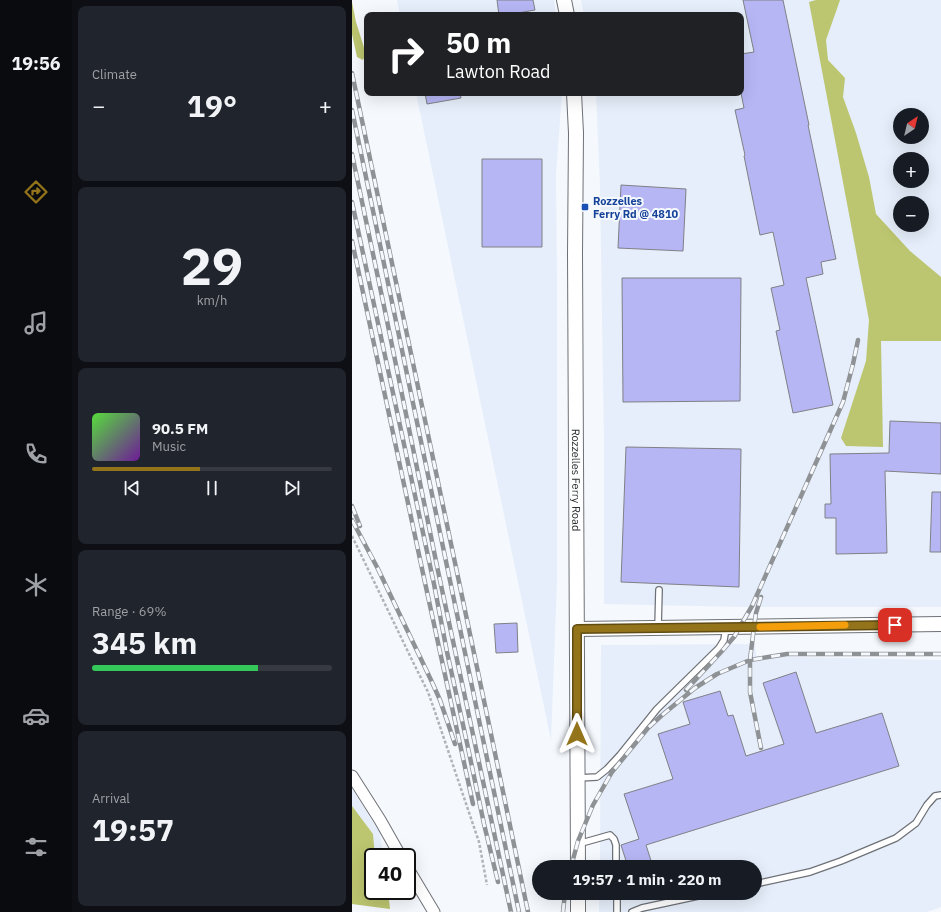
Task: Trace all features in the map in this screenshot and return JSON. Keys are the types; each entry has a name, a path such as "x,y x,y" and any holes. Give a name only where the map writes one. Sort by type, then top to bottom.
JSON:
{"street":[{"path":"564,0 566,12"},
{"name":"Rozzelles Ferry Road","path":"574,96 576,133 575,254 578,860"},
{"path":"577,629 941,624"},
{"path":"352,776 396,848"},
{"path":"416,882 434,912"},
{"path":"578,900 578,912"}],"lane":[{"path":"658,628 659,590"},
{"path":"577,778 597,777 607,769 657,709 719,648 724,640 726,626"},
{"path":"762,882 810,872 896,838 916,823 935,796 941,795"},
{"path":"578,844 610,835 614,839 616,845 616,860"},
{"path":"617,900 617,912"},
{"path":"632,912 642,908 679,900"}],"path":[{"path":"352,536 432,703 479,842 487,885"}],"shaded area":[{"path":"397,0 554,0 556,12 399,12"},
{"path":"581,0 941,0 941,607 743,607 604,604 604,443 600,186 596,96 744,96 744,12 583,12"},
{"path":"417,96 562,96 556,174 557,581 551,740"},
{"path":"755,644 756,656 941,660 941,907 927,912 599,912 599,900 762,900 762,860 600,860 601,645"},
{"path":"352,789 380,833 382,848 364,848 364,900 389,900 390,909 352,904"}],"green space":[{"path":"816,0 840,0 826,40 828,60 845,78 843,97 856,133 869,177 876,214 910,251 941,277 941,341 881,341 883,447 846,446 841,438 866,361 869,320 809,2"},
{"path":"352,2 356,22 364,48 363,60 357,57 352,34"},
{"path":"352,806 373,834 374,848 364,848 364,900 389,900 390,909 352,904"}],"building":[{"path":"497,0 533,0 535,10 524,12 499,12"},
{"path":"743,0 783,0 836,259 821,262 823,274 806,278 833,405 793,413 776,331 780,330 771,288 784,285 773,232 760,235 735,110 744,108 742,96 744,96 744,54 754,52"},
{"path":"426,96 461,96 461,98 427,104"},
{"path":"482,159 542,159 542,247 482,247"},
{"path":"621,185 686,189 683,251 618,248"},
{"path":"622,278 741,278 740,401 623,402"},
{"path":"890,421 941,423 941,474 885,471 887,553 836,554 836,518 825,518 825,504 831,504 830,454 889,453"},
{"path":"626,447 741,449 739,587 621,582"},
{"path":"932,492 941,492 941,552 930,552"},
{"path":"517,623 518,652 496,653 494,624"},
{"path":"796,672 816,733 882,713 899,766 646,845 651,860 626,860 621,845 639,839 624,794 673,779 658,734 690,724 683,702 720,691 728,716 733,715 746,756 784,744 763,683"}],"railway":[{"path":"352,73 528,912"},
{"path":"352,110 519,912"},
{"path":"352,154 438,571 511,912"},
{"path":"352,202 434,584 447,652 498,882"},
{"path":"352,241 473,804"},
{"path":"686,690 734,637 752,606 843,402 858,340"},
{"path":"352,506 360,526"},
{"path":"352,520 378,569 431,680 440,700 455,744"},
{"path":"761,597 756,613 750,660 750,692 761,748"},
{"path":"573,860 578,841 593,805 612,772 648,728 695,688 717,674 750,660 787,654 941,654"},
{"path":"563,912 564,900"}],"slow traffic":[{"path":"760,627 845,625"}],"place":[{"name":"Rozzelles Ferry Rd @ 4810","path":"585,207"}],"route":[{"path":"577,734 577,629 895,625"}]}
